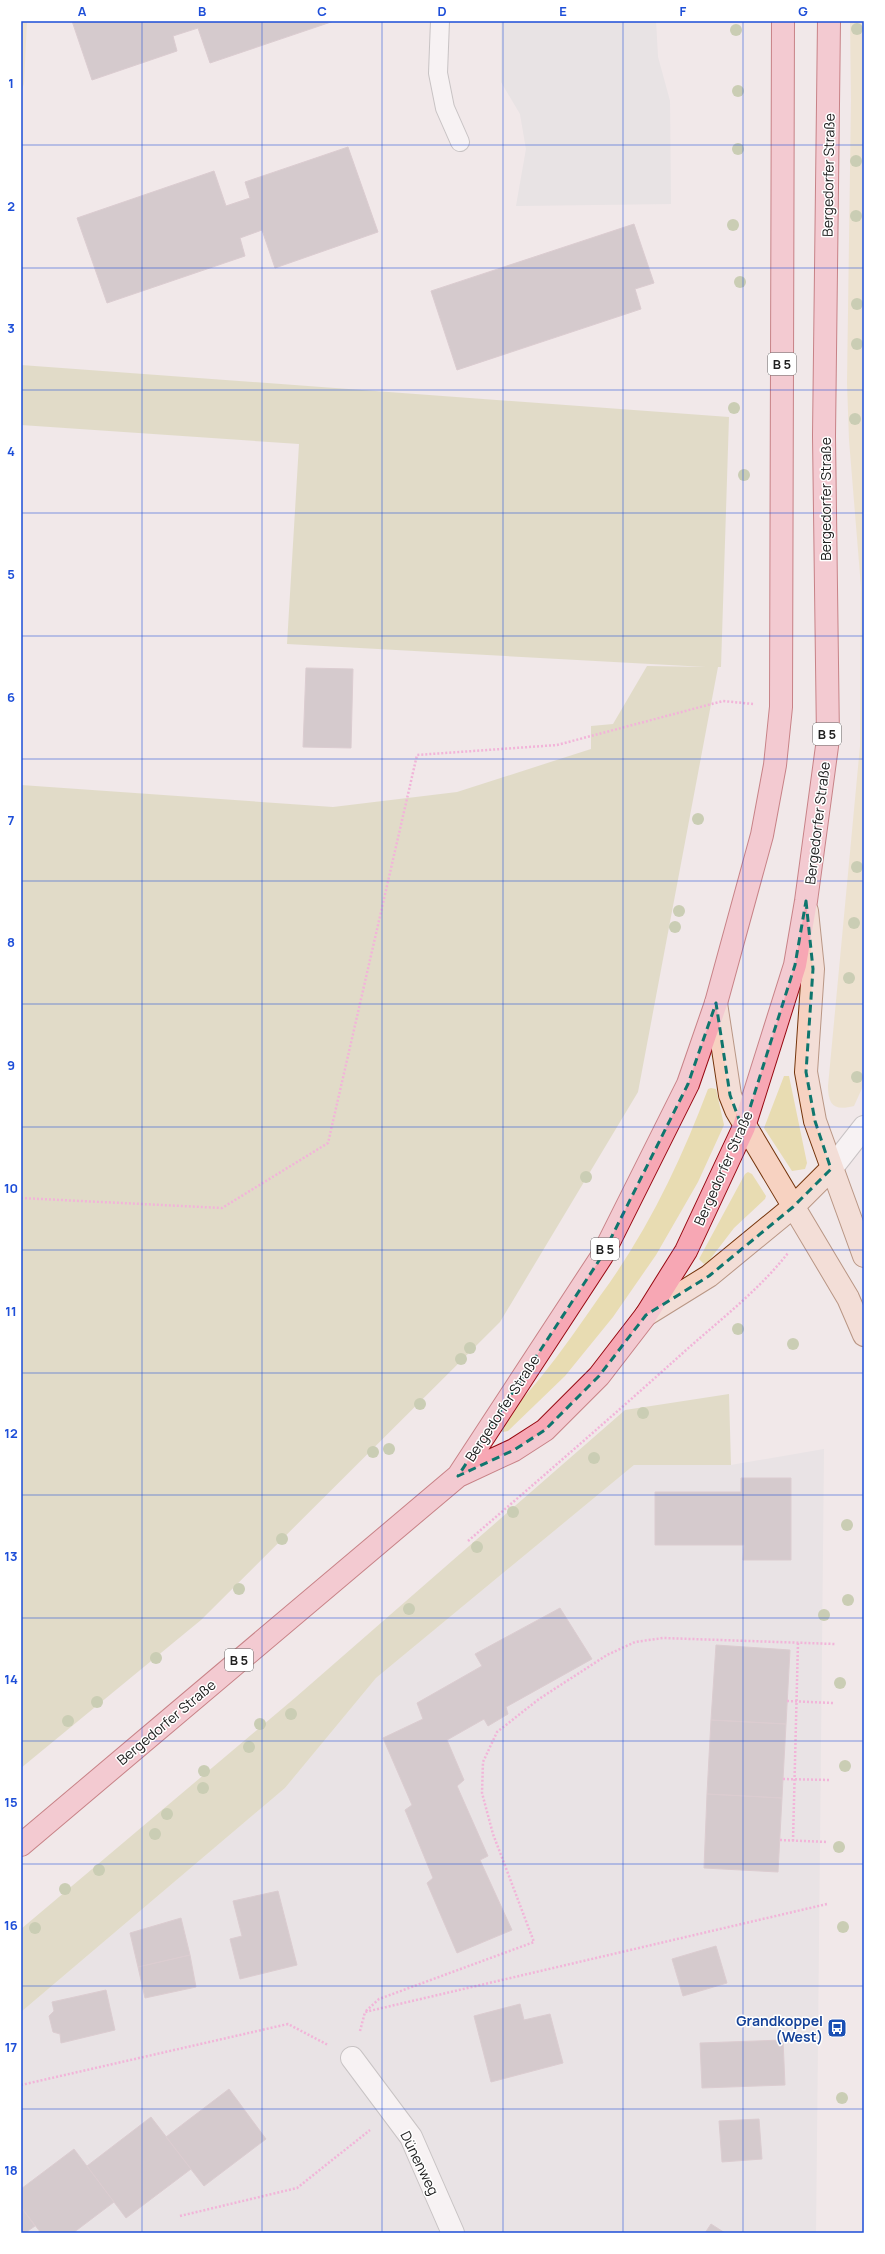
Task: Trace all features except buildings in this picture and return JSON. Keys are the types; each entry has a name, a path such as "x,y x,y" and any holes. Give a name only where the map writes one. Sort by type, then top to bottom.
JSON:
{"main road":[{"name":"Bergedorfer Straße","path":"458,1476 602,1256 688,1084 716,1003 762,834 775,765 781,708 783,21"},
{"name":"Bergedorfer Straße","path":"21,1845 458,1476 514,1450 546,1430 599,1376 646,1315 686,1251 744,1127 795,965 806,901 828,739 824,436 829,21"}],"street":[{"path":"806,901 813,969 806,1072 815,1121 831,1169 864,1256"},
{"name":"B 5","path":"716,1003 730,1096 744,1127"},
{"path":"744,1127 848,1298 864,1334"},
{"path":"646,1315 710,1276 792,1207 831,1169 864,1127"},
{"name":"Dünenweg","path":"352,2058 411,2137 453,2233"}],"lane":[{"path":"440,21 438,73 446,108 460,142"}],"path":[{"path":"21,1198 222,1208 328,1143 417,755 557,745 724,701 781,708"},
{"path":"468,1540 627,1404 778,1267"},
{"path":"21,2085 288,2024 352,2058 365,2012 378,1999 534,1942 493,1834 482,1792 483,1762 497,1732 539,1699 607,1655 635,1642 663,1638 835,1644"},
{"path":"793,1841 798,1642"},
{"path":"787,1701 833,1703"},
{"path":"783,1779 830,1780"},
{"path":"780,1840 828,1842"},
{"path":"365,2012 827,1904"},
{"path":"180,2216 297,2188 392,2112"}],"highlighted area":[{"path":"806,901 813,969 806,1072 815,1121 831,1169 793,1207 709,1276 646,1315 599,1376 545,1430 514,1450 458,1476 602,1256 688,1084 716,1003 730,1095 743,1130 795,965"}],"shaded area":[{"path":"21,21 27,21 24,84 21,91"},
{"path":"501,21 656,21 658,57 670,101 671,204 516,206 526,149 520,114 501,82"},
{"path":"850,21 864,21 864,1084 854,1106 842,1108 837,1107 831,1102 828,1093 828,1086 860,746 861,587 849,440 847,383 851,100"},
{"path":"784,1076 789,1076 807,1163 805,1169 792,1171 764,1128"},
{"path":"708,1089 716,1089 724,1125 698,1182 656,1255 613,1317 565,1376 508,1431 503,1432 500,1430 504,1423 564,1347 617,1272 632,1248 674,1170"},
{"path":"748,1172 752,1174 766,1196 765,1199 734,1228 708,1262 704,1264 699,1259 745,1174"},
{"path":"824,1449 816,2233 21,2233 21,2012 285,1788 376,1678 634,1465 731,1465"}],"green space":[{"path":"21,365 729,417 721,667 718,667 638,1092 500,1322 201,1620 21,1768 21,785 333,807 457,792 591,749 591,726 613,724 647,666 706,667 287,644 299,444 21,425"},
{"path":"729,1394 731,1465 634,1465 376,1678 285,1788 21,2012 21,1929 296,1697 625,1410"}],"place":[{"name":"Grandkoppel (West)","path":"837,2028"}]}
